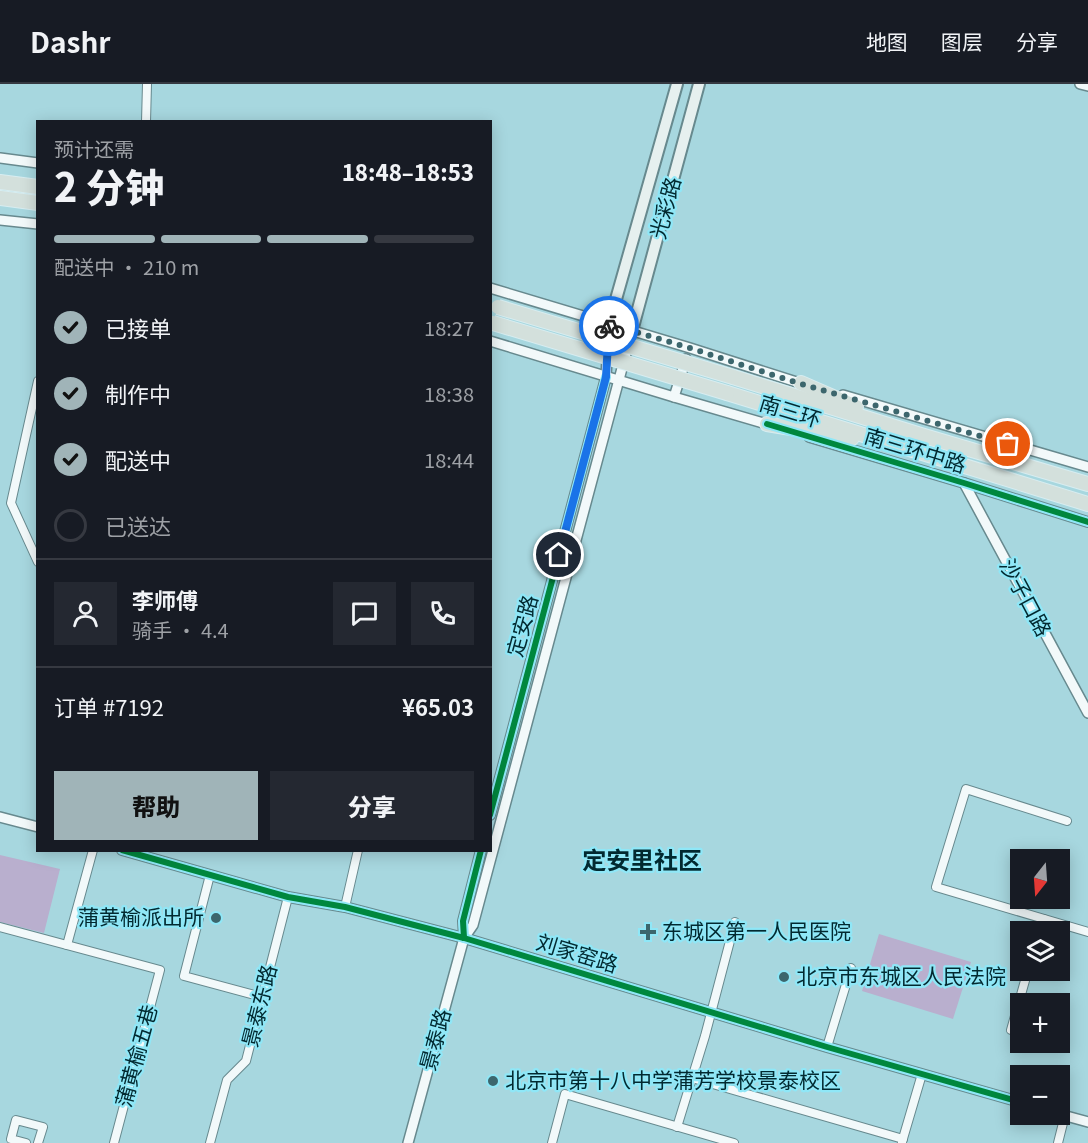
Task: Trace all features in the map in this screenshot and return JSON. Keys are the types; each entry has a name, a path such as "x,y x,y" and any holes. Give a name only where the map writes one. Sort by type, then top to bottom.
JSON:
{"highway":[{"path":"0,182 36,187"},
{"path":"0,198 36,203"},
{"name":"南三环","path":"494,306 1088,484"},
{"name":"南三环","path":"492,322 1088,504"},
{"path":"801,384 924,436"},
{"path":"767,424 907,448"}],"main road":[{"name":"光彩路","path":"609,324 677,84"},
{"name":"光彩路","path":"632,331 699,84"}],"street":[{"path":"146,120 147,84"},
{"path":"1080,84 1088,86"},
{"path":"0,158 36,164"},
{"path":"0,220 36,224"},
{"name":"南三环中路","path":"492,289 801,384 1088,468"},
{"path":"539,356 554,308"},
{"name":"定安路","path":"492,806 606,377 609,324"},
{"name":"定安路","path":"464,938 473,925 632,331"},
{"name":"南三环中路","path":"492,342 1088,522"},
{"path":"674,398 690,348"},
{"path":"36,390 11,503 36,558"},
{"name":"沙子口路","path":"964,483 1088,713"},
{"path":"1066,821 966,789 936,886 1088,932"},
{"path":"0,817 36,826"},
{"path":"0,927 68,945 92,852"},
{"name":"刘家窑路","path":"129,852 288,897 345,907 464,938 1010,1099"},
{"path":"345,907 358,852"},
{"path":"464,938 463,921 480,852"},
{"path":"210,875 184,976 261,997"},
{"name":"景泰东路","path":"210,1143 227,1080 246,1060 288,897"},
{"path":"677,1127 712,1011 735,922"},
{"name":"景泰路","path":"408,1143 464,938"},
{"name":"蒲黄榆五巷","path":"68,945 160,969 114,1143"},
{"path":"827,1047 851,968"},
{"path":"692,1078 902,1141 922,1074"},
{"path":"552,1143 565,1095 734,1143"},
{"path":"1070,1116 1088,1122"},
{"path":"26,1143 11,1139 16,1120 43,1127 39,1143"},
{"path":"1058,1143 1060,1125"}],"shaded area":[{"path":"0,855 60,869 44,933 0,922"},
{"path":"879,934 971,962 953,1019 862,991"}],"cycle path":[{"path":"492,807 606,377"},
{"path":"767,424 1088,522"},
{"path":"129,852 288,897 345,907 464,938 1010,1099"},
{"path":"464,938 463,921 480,852"}],"way so far":[{"path":"609,326 609,324 801,384 1008,444"}],"place":[{"name":"蒲黄榆派出所","path":"216,918"},
{"name":"东城区第一人民医院","path":"648,932"},
{"name":"北京市东城区人民法院","path":"784,977"},
{"name":"北京市第十八中学蒲芳学校景泰校区","path":"493,1081"}],"district":[{"name":"定安里社区","path":"642,861"}],"route":[{"path":"559,555 606,377 609,326"}]}
